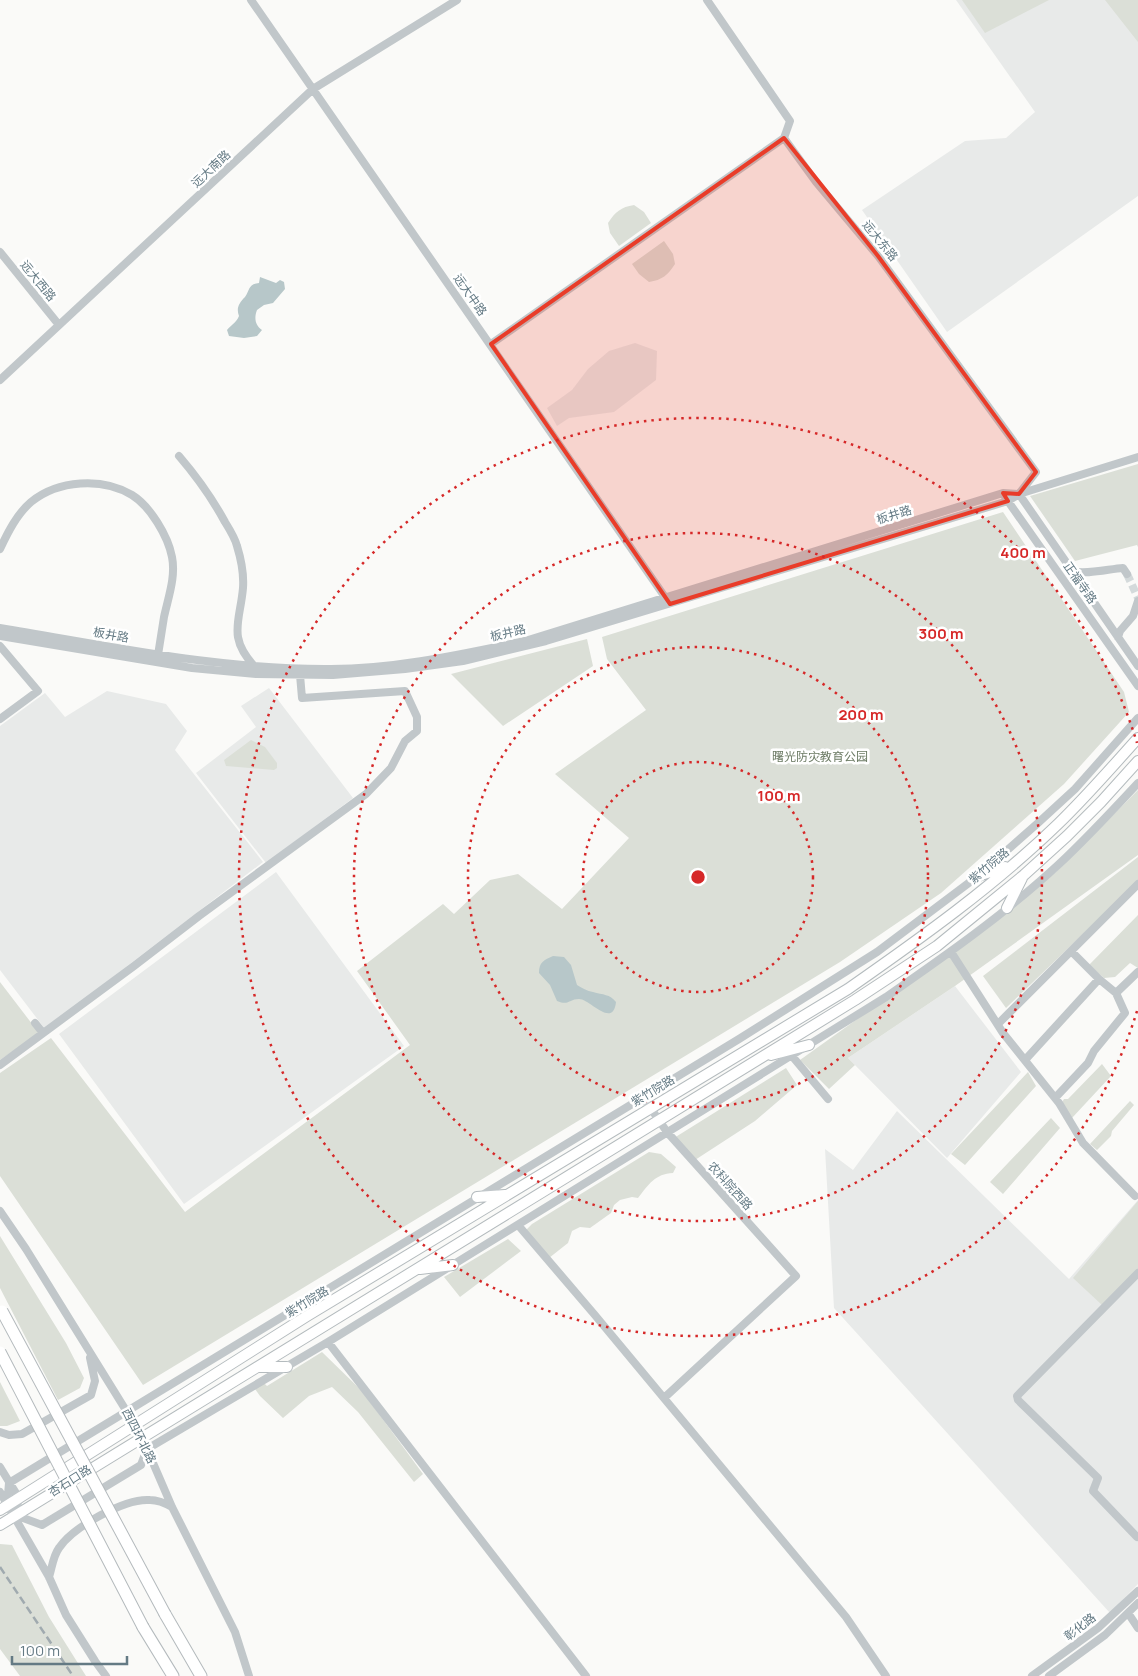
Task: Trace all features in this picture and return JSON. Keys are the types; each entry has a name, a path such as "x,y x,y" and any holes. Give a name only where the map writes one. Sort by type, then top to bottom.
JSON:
{"highway":[{"path":"1,1309 165,1614 201,1676"},
{"path":"0,1352 143,1627 173,1676"}],"main road":[{"name":"紫竹院路","path":"134,1425 307,1316 848,989 927,934 1013,864 1057,825 1138,738"},
{"path":"139,1438 854,1000 937,946 1024,875 1068,836 1138,761"},
{"path":"978,876 1013,864"},
{"path":"1007,908 1024,875"},
{"path":"758,1059 809,1045"},
{"path":"477,1197 508,1195"},
{"path":"416,1269 453,1265"},
{"path":"257,1367 287,1367"},
{"name":"杏石口路","path":"4,1508 134,1425"},
{"name":"杏石口路","path":"0,1525 139,1438"}],"street":[{"name":"远大中路","path":"251,0 668,601"},
{"name":"远大南路","path":"0,380 313,89 456,0"},
{"path":"490,344 784,138 790,121 707,0"},
{"name":"远大东路","path":"784,138 816,182 878,256 1036,472 1019,494"},
{"name":"远大西路","path":"0,252 59,325"},
{"path":"179,456 199,479 217,507 237,545 243,588 237,626 241,647 246,657 255,667"},
{"path":"0,636 192,668 256,674 333,675 405,669 463,661 546,641 668,601 1008,501 1019,494 1138,457"},
{"path":"0,549 11,526 25,508 32,501 47,492 63,486 99,484 119,489 133,496 156,521 167,541 173,558 173,574 158,654"},
{"path":"1003,493 1019,494"},
{"name":"正福寺路","path":"1003,493 1138,686"},
{"name":"板井路","path":"0,628 193,660 255,667 333,669 404,663 526,641 668,601 1003,493"},
{"name":"正福寺路","path":"1019,494 1138,666"},
{"path":"1072,571 1081,573 1124,568 1127,574"},
{"path":"1118,636 1133,616 1138,601"},
{"path":"0,646 38,691 0,719"},
{"path":"0,1065 366,794 391,768 405,741 417,731 417,717 405,691 302,698 300,675"},
{"name":"紫竹院路","path":"9,1483 643,1097 877,952 978,876 1074,789 1138,718"},
{"path":"0,1492 4,1508 15,1516 42,1525 140,1465 148,1449 328,1342 886,997 951,952 1058,865 1138,783"},
{"path":"998,1024 1071,950 1136,889"},
{"path":"1055,1098 1088,1063 1094,1051 1125,1013 1116,993 1099,979 1071,950"},
{"path":"951,952 998,1024 1055,1098 1083,1143 1135,1196"},
{"path":"1116,993 1138,972"},
{"path":"1025,1060 1099,979"},
{"path":"35,1023 43,1033"},
{"path":"792,1056 828,1099"},
{"name":"农科院西路","path":"643,1097 667,1132 796,1276 664,1398"},
{"name":"西四环北路","path":"0,1211 26,1249 127,1412 139,1438 148,1449 172,1507 235,1632 249,1676"},
{"path":"518,1225 846,1617 886,1676"},
{"path":"1137,1537 1092,1491 1098,1478 1018,1400 1017,1396 1138,1273"},
{"path":"328,1342 586,1676"},
{"path":"0,1432 9,1435 22,1434 91,1395 95,1381 89,1352"},
{"path":"0,1467 19,1498 15,1516 49,1577 66,1615 106,1676"},
{"path":"4,1508 9,1483"},
{"path":"49,1577 57,1550 64,1541 73,1532 99,1516 127,1504 149,1500 172,1507"},
{"name":"彰化路","path":"1032,1676 1098,1628 1138,1591"},
{"name":"彰化路","path":"1049,1676 1105,1636 1138,1604"},
{"path":"1128,1613 1138,1628"}],"highlighted area":[{"path":"784,138 878,256 1036,472 1019,494 1003,493 1008,501 670,604 491,344"}],"shaded area":[{"path":"956,0 1138,0 1138,196 947,332 862,210 965,141 1006,138 1035,112"},
{"path":"260,277 276,283 280,280 284,282 285,289 273,303 264,305 257,310 256,321 262,330 257,336 244,338 229,336 227,330 239,316 238,308 240,304 251,286 259,283"},
{"path":"635,343 657,351 656,380 614,412 569,418 557,426 547,408 572,390 588,369 609,351"},
{"path":"269,688 353,798 266,863 196,773 256,727 241,706"},
{"path":"107,691 166,704 187,731 175,750 263,862 45,1029 0,970 0,726 45,693 65,717"},
{"path":"276,872 404,1046 184,1204 59,1034"},
{"path":"553,956 564,957 571,965 577,985 614,999 616,1002 614,1010 606,1013 579,999 567,1003 557,1001 550,985 539,973 543,962"},
{"path":"955,986 1021,1072 947,1158 848,1058"},
{"path":"897,1111 1069,1279 1138,1200 1138,1584 1110,1613 834,1308 825,1149 853,1170"}],"green space":[{"path":"962,0 1049,0 985,33"},
{"path":"1105,0 1138,0 1138,42"},
{"path":"634,205 644,212 651,223 619,246 610,233 608,223 619,211"},
{"path":"664,241 673,254 675,264 664,276 649,282 639,274 632,264"},
{"path":"1138,464 1138,547 1137,545 1075,561 1030,496"},
{"name":"曙光防灾教育公园","path":"1003,512 1124,692 1129,712 1064,784 941,893 840,962 143,1385 0,1176 0,1073 51,1038 185,1212 410,1045 357,971 443,904 454,914 490,880 518,874 562,909 629,838 555,774 646,710 607,659 602,637"},
{"path":"587,639 593,666 503,726 451,674"},
{"path":"251,740 265,747 277,763 277,768 274,770 226,766 224,760"},
{"path":"1138,790 1138,855 955,986 848,1058 855,1065 829,1089 800,1060 951,952 1056,872"},
{"path":"1138,857 1138,881 1006,1008 983,976"},
{"path":"1138,915 1138,968 1130,963 1115,977 1104,978 1089,965"},
{"path":"0,982 39,1033 0,1060"},
{"path":"1102,1064 1111,1076 1072,1118 1061,1104"},
{"path":"786,1068 797,1085 755,1121 695,1160 674,1138"},
{"path":"1028,1072 1036,1086 965,1165 951,1154"},
{"path":"1130,1101 1134,1105 1112,1131 1111,1136 1097,1150 1090,1144"},
{"path":"1051,1118 1060,1128 1003,1194 990,1182"},
{"path":"649,1152 661,1154 676,1167 673,1173 661,1175 649,1184 638,1198 632,1197 620,1200 614,1205 611,1213 590,1228 580,1227 572,1231 568,1243 549,1258 525,1231 532,1224"},
{"path":"1138,1201 1138,1269 1102,1305 1073,1278"},
{"path":"0,1236 66,1343 84,1378 80,1388 58,1400 0,1288"},
{"path":"508,1239 521,1251 460,1297 444,1277"},
{"path":"322,1352 362,1391 423,1474 414,1482 358,1412 332,1387 309,1396 283,1418 255,1389 264,1383 267,1386"},
{"path":"0,1382 20,1421 7,1426 0,1426"},
{"path":"0,1544 12,1545 49,1617 86,1676 20,1676 0,1649"}],"tunnel":[{"path":"1127,574 1138,598"}],"railway":[{"path":"0,1567 73,1676"}]}
